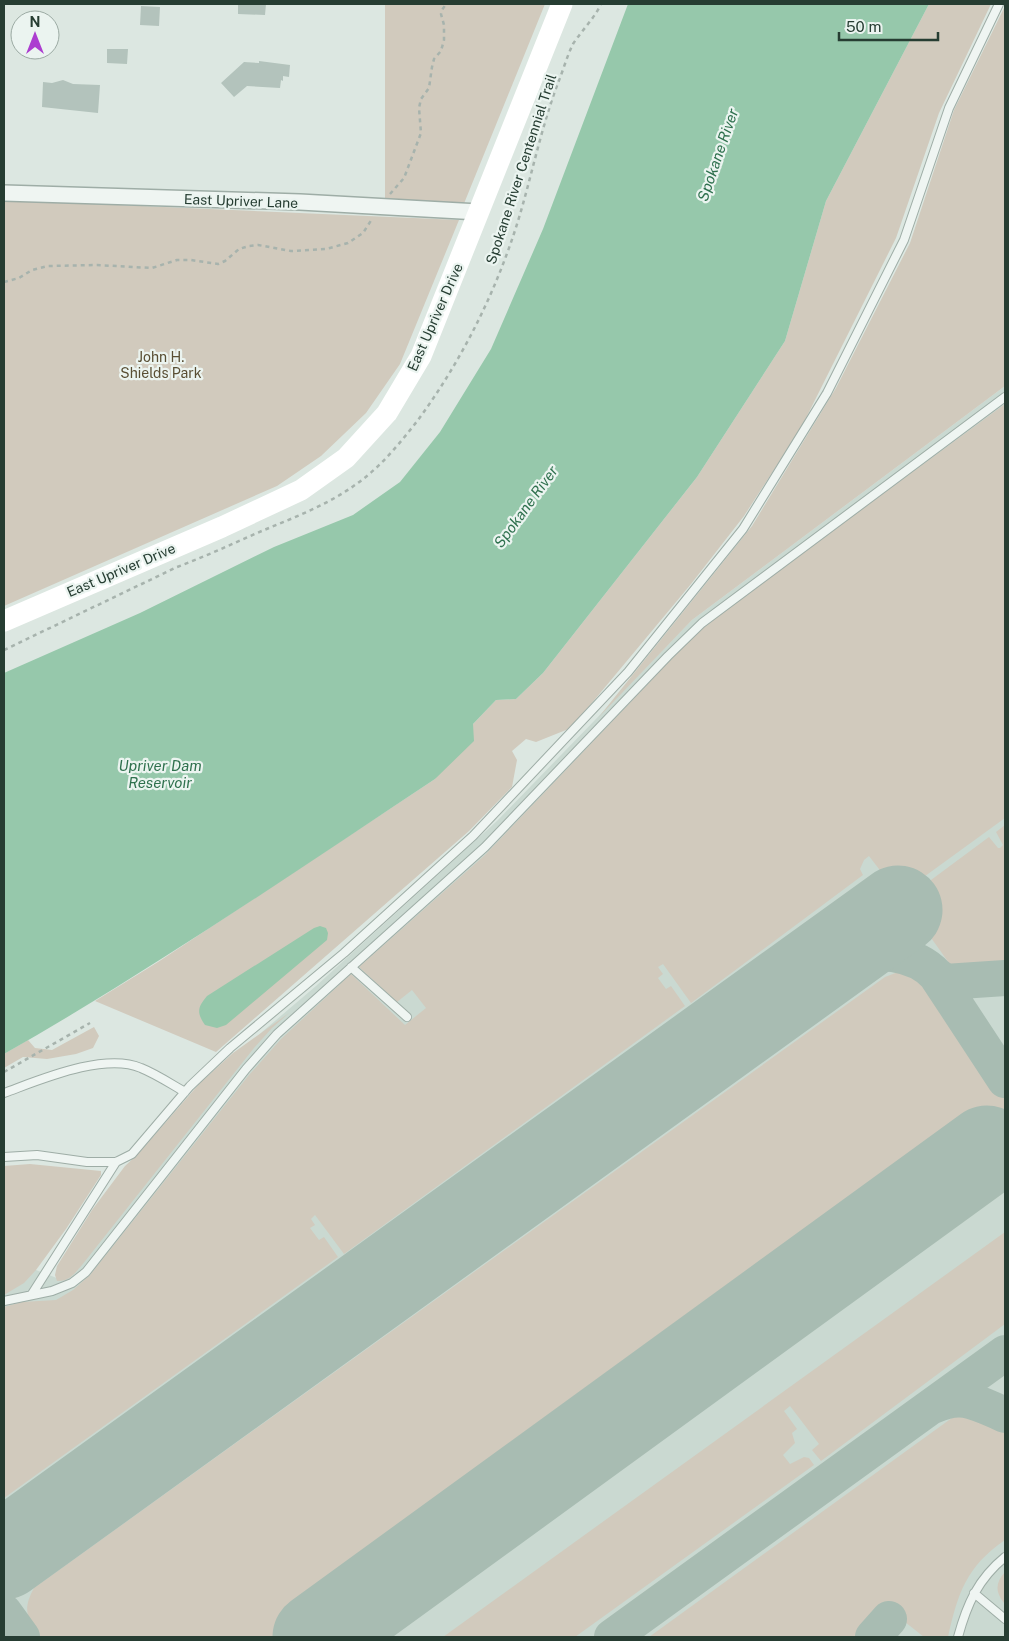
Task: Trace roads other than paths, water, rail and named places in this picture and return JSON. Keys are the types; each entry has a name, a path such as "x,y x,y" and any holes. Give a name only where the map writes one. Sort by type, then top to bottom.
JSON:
{"main road":[{"name":"East Upriver Drive","path":"4,621 301,490 346,458 386,414 420,356 562,4"}],"street":[{"name":"East Upriver Lane","path":"4,193 300,202 479,212"}],"lane":[{"path":"4,1157 37,1155 87,1162 116,1162 132,1154 185,1092 230,1048 344,952 473,836 628,672 743,529 827,392 904,240 949,108 999,4"},
{"path":"4,1301 59,1288 72,1283 86,1272 246,1069 297,1015 485,847 702,623 1005,397"},
{"path":"351,967 407,1017"},
{"path":"4,1093 59,1073 115,1062 141,1067 185,1092"},
{"path":"32,1294 116,1162"},
{"path":"958,1637 964,1614 974,1593 985,1576 1005,1557"},
{"path":"974,1593 1005,1619"}],"water":[{"name":"Upriver Dam Reservoir","path":"628,4 929,4 826,201 785,341 697,477 543,673 516,699 496,700 473,724 474,741 435,779 168,955 4,1054 4,673 140,613 274,547 353,515 400,482 440,432 491,349 543,229"},
{"path":"320,926 326,928 328,933 327,940 226,1025 217,1028 205,1025 200,1017 199,1010 207,996"}],"water label":[{"name":"Spokane River","path":"718,155"},
{"name":"Spokane River","path":"526,507"}],"park label":[{"name":"John H. Shields Park","path":"161,366"}]}
